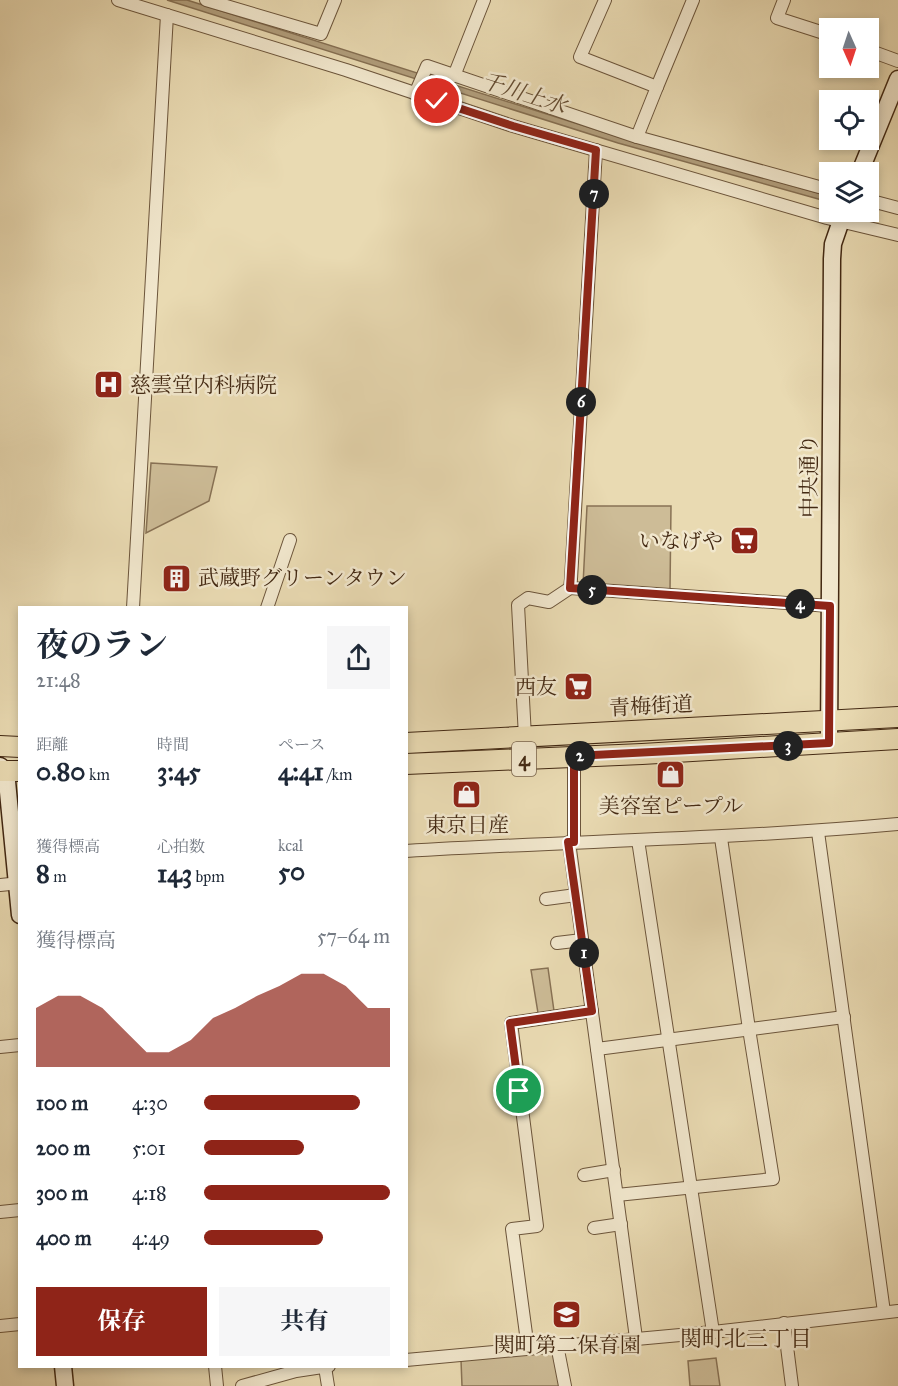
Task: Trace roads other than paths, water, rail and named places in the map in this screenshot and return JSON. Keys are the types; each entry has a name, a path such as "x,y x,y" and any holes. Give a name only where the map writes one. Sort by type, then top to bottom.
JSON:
{"main road":[{"name":"青梅街道","path":"408,743 898,717"},
{"path":"780,724 782,746"},
{"name":"4","path":"408,764 898,739"},
{"path":"0,746 18,747"}],"street":[{"path":"118,0 335,66 513,126 819,210"},
{"path":"206,0 232,4 321,34 334,0"},
{"path":"454,76 484,0"},
{"path":"604,0 580,57 657,87"},
{"path":"637,137 693,0"},
{"path":"784,0 777,18 819,31"},
{"path":"133,606 167,15"},
{"path":"879,54 898,61"},
{"path":"416,94 427,66 637,137 819,187"},
{"path":"864,162 898,79"},
{"path":"570,588 596,150"},
{"path":"879,203 898,208"},
{"name":"中央通り","path":"829,743 832,259 833,244 840,222"},
{"path":"860,222 898,235"},
{"path":"268,606 290,540"},
{"path":"525,737 519,606 528,598 549,602 570,588 830,606"},
{"path":"574,756 571,842 576,895 636,1338"},
{"path":"6,770 12,884 18,907"},
{"path":"408,851 571,842 722,838 898,824"},
{"path":"818,832 884,1312"},
{"path":"617,1195 773,1179 722,838"},
{"path":"638,840 712,1332"},
{"path":"546,899 576,895"},
{"path":"557,943 582,939"},
{"path":"528,1348 512,1229 537,1226 510,1023 592,1011"},
{"path":"597,1049 844,1017"},
{"path":"0,1047 18,1045"},
{"path":"584,1175 614,1170"},
{"path":"0,1212 18,1210"},
{"path":"594,1227 621,1224"},
{"path":"408,1359 712,1332 898,1311"},
{"path":"783,1323 792,1386"},
{"path":"0,1326 18,1324"},
{"path":"557,1345 565,1386"},
{"path":"63,1368 65,1386"},
{"path":"215,1368 217,1386"},
{"path":"242,1386 296,1371 319,1368"},
{"path":"327,1368 327,1386"}],"place":[{"name":"慈雲堂内科病院","path":"109,385"},
{"name":"いなげや","path":"744,541"},
{"name":"武蔵野グリーンタウン","path":"177,578"},
{"name":"西友","path":"578,687"},
{"name":"美容室ピープル","path":"671,775"},
{"name":"東京日産","path":"467,794"},
{"name":"関町第二保育園","path":"567,1314"}],"district":[{"name":"関町北三丁目","path":"746,1338"}],"water label":[{"name":"千川上水","path":"524,93"}]}
